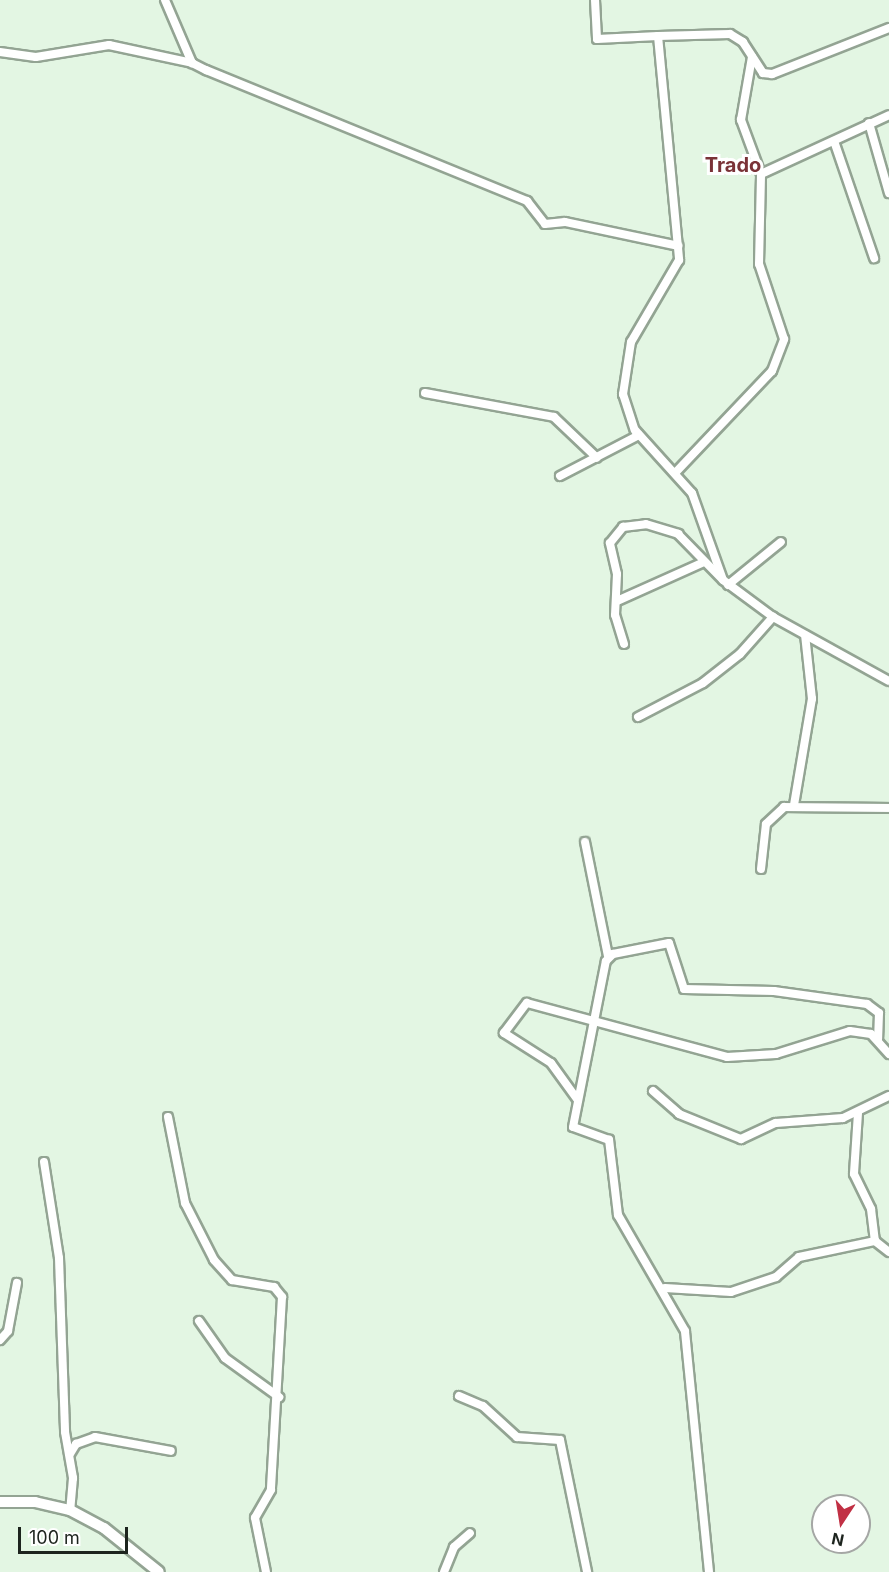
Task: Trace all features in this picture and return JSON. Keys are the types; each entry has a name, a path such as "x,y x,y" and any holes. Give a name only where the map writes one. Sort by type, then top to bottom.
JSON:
{"main road":[{"path":"0,1502 35,1502 70,1510 104,1528 159,1572"}],"street":[{"path":"165,0 192,63"},
{"path":"595,0 597,39 730,34 752,57 762,73 772,74 889,28"},
{"path":"658,36 679,246 676,271 628,352 623,400 639,435 676,472 700,509 726,583"},
{"path":"0,52 36,57 109,45 192,63 527,201 545,224 565,222 679,246"},
{"path":"676,472 772,370 781,352 784,328 756,250 761,174 741,120 752,57"},
{"path":"761,174 889,115"},
{"path":"869,123 889,193"},
{"path":"834,141 874,258"},
{"path":"425,393 554,417 597,458"},
{"path":"560,476 639,435"},
{"path":"624,644 615,615 617,601 610,543 623,527 665,527 678,534 726,583 773,617 889,681"},
{"path":"726,583 781,542"},
{"path":"617,601 704,562"},
{"path":"638,717 703,683 740,654 773,617"},
{"path":"794,805 812,699 804,635"},
{"path":"761,869 766,824 784,807 794,805 889,808"},
{"path":"585,842 608,956 597,989 595,1023 578,1099 575,1131 609,1140 615,1158 616,1209 664,1288 687,1342 709,1572"},
{"path":"608,956 669,943 684,989 774,991 867,1004 879,1013 879,1039 889,1054"},
{"path":"578,1099 551,1063 504,1030 531,1001 595,1023 727,1057 777,1054 850,1031 879,1039"},
{"path":"653,1091 679,1114 735,1138 751,1137 776,1123 858,1113 889,1096"},
{"path":"858,1113 852,1160 873,1214 875,1241 889,1252"},
{"path":"168,1117 185,1203 214,1260 232,1280 280,1291 279,1397 272,1490 255,1518 266,1572"},
{"path":"44,1162 59,1258 58,1319 70,1456 70,1510"},
{"path":"664,1288 731,1292 776,1277 799,1257 875,1241"},
{"path":"0,1340 8,1330 17,1283"},
{"path":"199,1321 225,1358 279,1397"},
{"path":"459,1396 483,1406 517,1437 560,1440 587,1572"},
{"path":"70,1456 76,1444 95,1437 171,1451"},
{"path":"444,1572 454,1547 470,1533"}],"district":[{"name":"Trado","path":"733,165"}]}
